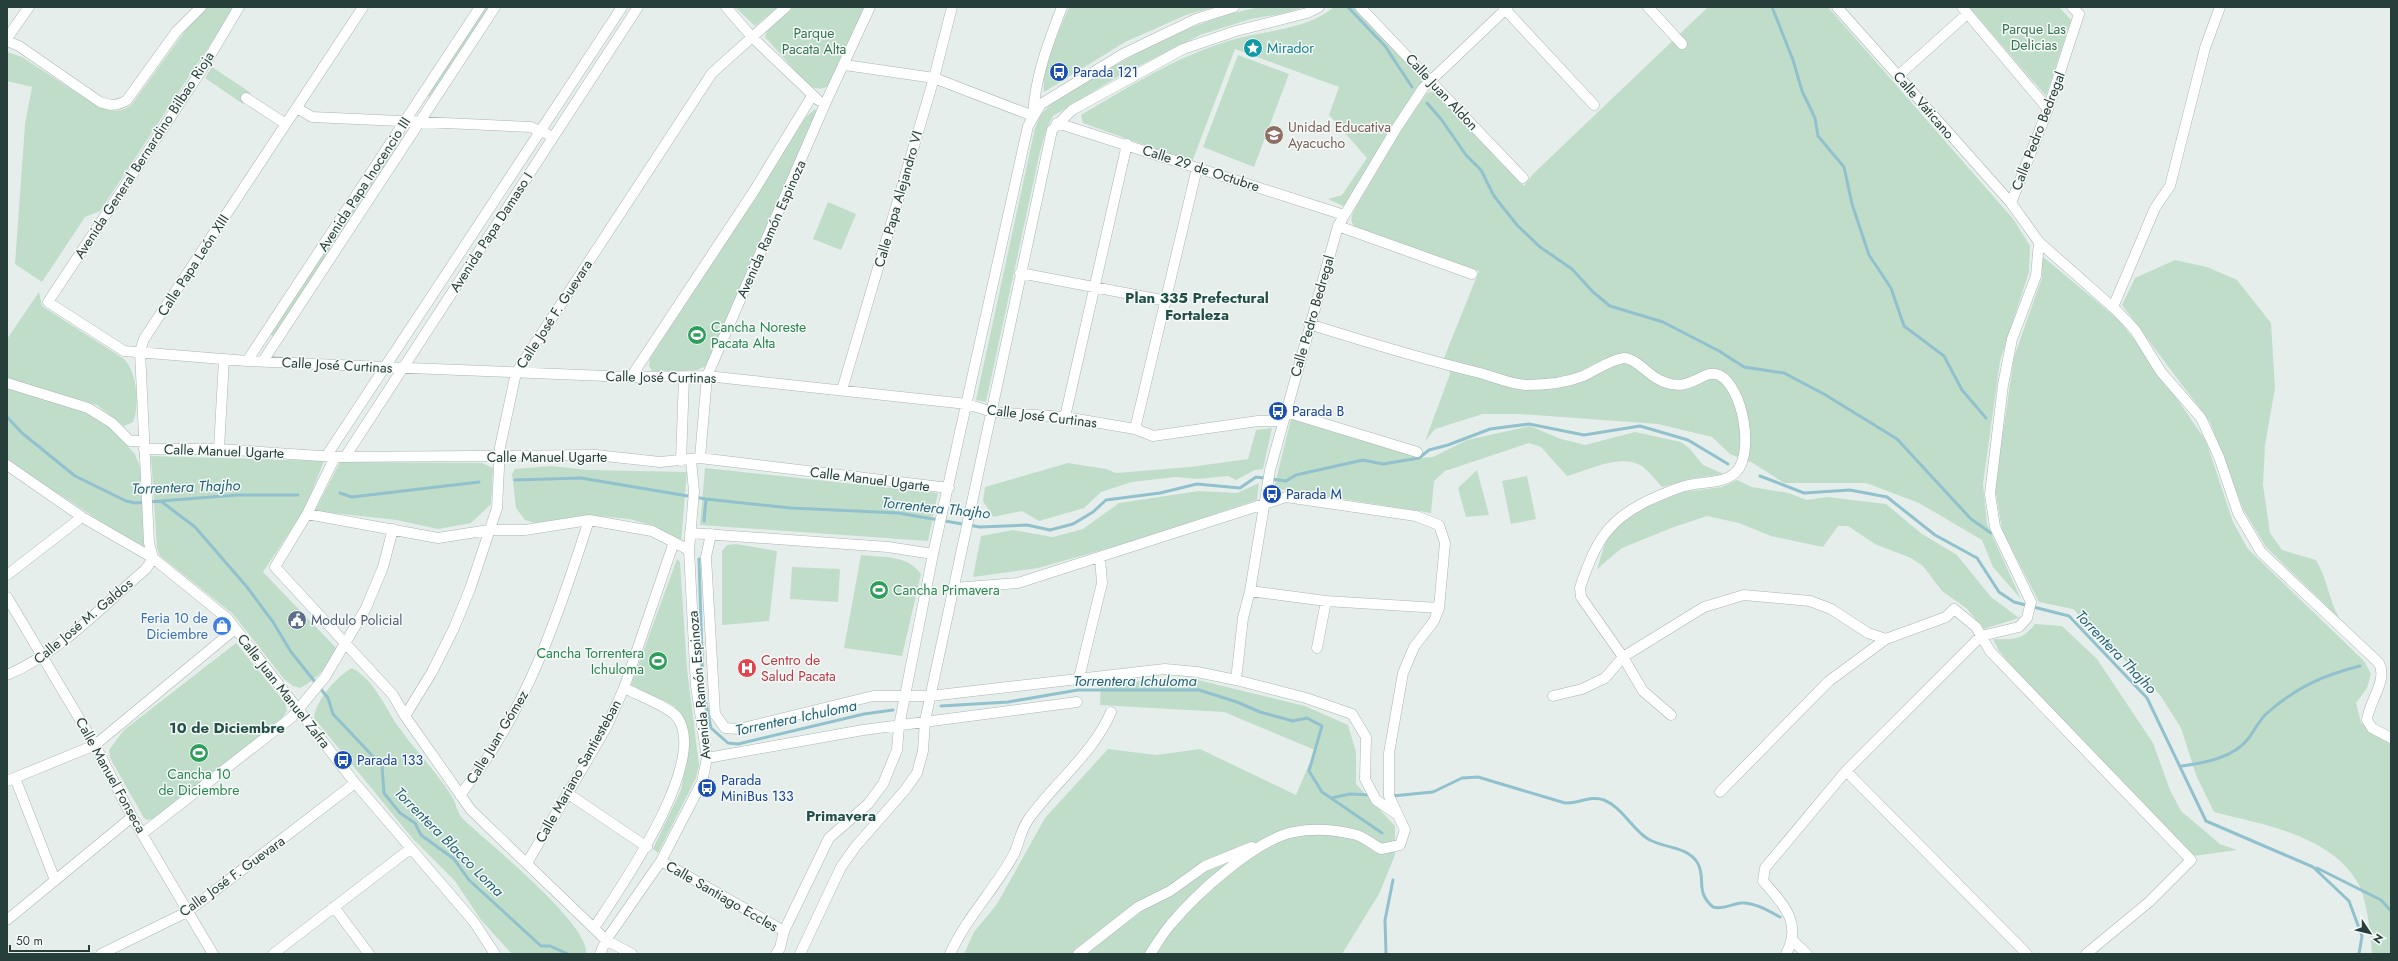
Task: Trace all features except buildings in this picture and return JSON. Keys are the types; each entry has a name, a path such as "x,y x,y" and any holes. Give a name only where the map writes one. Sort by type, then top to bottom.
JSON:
{"street":[{"path":"29,7 7,40 19,46 100,102 108,105 119,104 127,100 176,32 200,7"},
{"name":"Avenida General Bernardino Bilbao Rioja","path":"48,302 201,71 239,7"},
{"name":"Calle Papa León XIII","path":"153,558 149,543 140,351 144,339 363,7"},
{"name":"Avenida Papa Inocencio III","path":"247,361 480,7"},
{"name":"Avenida Papa Inocencio III","path":"263,361 418,121 495,7"},
{"name":"Avenida Papa Damaso I","path":"346,641 275,567 308,514 336,456 384,367 622,7"},
{"name":"Avenida Papa Damaso I","path":"336,456 403,368 638,7"},
{"path":"726,7 752,37 812,96 825,104"},
{"name":"Calle José F. Guevara","path":"404,716 432,672 454,628 470,589 497,508 500,456 516,373 712,73 786,7"},
{"name":"Avenida Ramón Espinoza","path":"600,954 606,940 661,860 702,782 707,758 696,686 689,550 695,459 707,376 825,104 845,65 870,7"},
{"name":"Calle Papa Alejandro VI","path":"842,390 934,78 952,7"},
{"path":"1033,116 1034,91 1048,43 1062,7"},
{"path":"776,954 780,948 784,931 829,838 868,804 883,784 897,750 898,726 933,554 949,488 1028,126 1041,104 1123,54 1196,19 1234,7"},
{"path":"800,954 841,867 856,846 905,790 917,773 923,751 925,721 930,696 992,412 1020,273 1049,141 1057,123 1072,110 1183,49 1236,31 1307,13 1319,7"},
{"name":"Calle Juan Aldon","path":"1360,7 1523,178"},
{"path":"1648,7 1682,44"},
{"name":"Calle Vaticano","path":"1837,7 1899,75 2011,203 2039,242 2112,307 2135,330 2161,372 2201,418 2219,457 2238,513 2261,552 2379,663 2383,670 2381,680 2373,697 2367,720 2372,728 2391,738"},
{"path":"2112,307 2155,208 2170,186 2205,48 2220,7"},
{"path":"1505,8 1594,105"},
{"name":"Calle Pedro Bedregal","path":"1236,680 1243,618 1250,591 1265,503 1266,486 1309,324 1338,226 1396,129 1430,80 1505,8"},
{"path":"1899,75 1964,10 2048,109"},
{"name":"Calle Pedro Bedregal","path":"2011,203 2048,109 2076,10"},
{"path":"845,65 934,78 1033,116"},
{"name":"Avenida Ramón Espinoza","path":"631,377 754,191 812,96"},
{"path":"246,98 286,124"},
{"path":"297,108 312,117 531,127 552,137"},
{"name":"Calle 29 de Octubre","path":"1057,123 1127,144 1344,215"},
{"path":"1065,417 1093,288 1127,144"},
{"path":"1136,428 1197,168"},
{"path":"1338,226 1472,274"},
{"path":"1786,954 1793,942 1790,914 1763,880 1765,868 1846,771 1981,636 2018,627 2027,618 2031,602 1994,527 1990,494 2003,385 2012,339 2036,276 2039,242"},
{"path":"1020,273 1093,288 1167,300"},
{"name":"Calle José Curtinas","path":"48,302 124,351 140,351 247,361 516,373 631,377 707,376 967,404 992,412 1065,417 1136,428 1153,436 1284,417 1417,452"},
{"path":"1309,324 1448,367 1525,385 1553,384 1581,376 1624,358 1632,360 1662,382 1679,386 1708,374 1718,374 1732,385 1737,395 1745,431 1745,458 1737,472 1712,482 1693,484 1669,491 1632,507 1614,521 1602,536 1580,588 1581,597 1623,657 1643,691 1671,715"},
{"path":"219,449 224,359"},
{"path":"681,461 684,377"},
{"name":"Calle Manuel Ugarte","path":"7,383 88,408 112,423 130,441 144,445 336,456 596,455 660,462 695,459 949,488"},
{"name":"Calle Juan Manuel Zafra","path":"7,466 82,517 153,558 228,619 355,783 474,922 495,954"},
{"path":"954,588 1018,583 1100,558 1286,497 1416,516 1439,525 1444,543 1439,608 1434,621 1408,660 1398,698 1389,753 1389,796 1405,830 1400,845 1381,849 1358,836 1319,830 1293,832 1206,866 1170,891 1138,907 1078,954"},
{"path":"308,514 438,538 489,530 526,530 589,520 652,531 689,550"},
{"path":"7,575 82,517"},
{"name":"Calle Juan Gómez","path":"460,795 502,732 527,689 566,592 589,520"},
{"path":"143,833 292,717 299,709 325,677 368,601 382,567 393,529"},
{"path":"690,533 888,547 933,554"},
{"path":"711,534 706,557 716,714 725,728 740,729 873,696 930,696 1165,669 1236,680 1306,698 1352,714 1366,737 1365,779 1376,800 1399,816"},
{"name":"Calle Mariano Santiesteban","path":"527,863 606,728 624,688 674,542"},
{"name":"Calle José M. Galdos","path":"7,675 42,657 146,568 153,558"},
{"path":"1079,678 1102,582 1100,558"},
{"path":"1250,591 1326,601 1439,608"},
{"path":"1553,696 1582,689 1605,678 1623,657 1704,607 1744,595 1810,601 1831,609 1868,633 1886,639"},
{"name":"Calle Manuel Fonseca","path":"7,597 95,745 132,817 143,833 187,912 213,954"},
{"path":"1317,648 1326,601"},
{"path":"1720,792 1829,681 1886,639 1946,617 1954,609 1976,627 1990,651 2191,860 2149,902 2086,954"},
{"path":"55,880 11,779 95,745 236,629"},
{"path":"346,641 393,695 404,716 460,795 486,826 527,863 606,940 632,954"},
{"path":"594,928 647,847 675,788 683,749 683,729 676,716 666,709 624,688"},
{"path":"707,758 863,730 1077,702"},
{"path":"950,954 960,931 985,898 1013,854 1027,821 1103,732 1111,712"},
{"path":"1846,771 2027,954"},
{"name":"Calle José F. Guevara","path":"101,954 187,912 355,783"},
{"path":"567,793 647,847"},
{"path":"7,920 132,817"},
{"path":"1150,954 1171,924 1204,891 1241,859 1270,841"},
{"path":"273,954 410,849"},
{"name":"Calle Santiago Eccles","path":"661,860 784,931"},
{"path":"334,907 369,954"},
{"path":"1793,942 1807,954"}],"green space":[{"path":"205,7 235,7 100,211 85,217 42,282 15,264 25,124 32,87 7,81 7,52 22,57 97,106 115,111 120,110 132,104 190,24"},
{"path":"485,7 490,7 430,97 427,95"},
{"name":"Parque Pacata Alta","path":"735,7 778,7 755,26"},
{"name":"Parque Pacata Alta","path":"793,7 867,7 832,83 824,88 819,89 809,86 765,37 768,29"},
{"path":"1069,7 1214,7 1186,15 1125,42 1044,92 1045,72 1048,61"},
{"path":"1260,7 1304,7 1286,13 1251,19 1200,35 1119,76 1053,116 1046,130 1039,156 986,402 976,400 1035,128 1041,114 1052,103 1126,59 1178,33 1205,22"},
{"path":"1334,7 1354,7 1419,75 1422,82 1394,123 1349,202 1343,206 1328,199 1342,195 1367,158 1329,115 1339,87 1235,49 1192,162 1083,123 1081,115 1116,94 1190,55 1241,37 1283,29 1310,21 1323,15"},
{"path":"1708,7 1828,7 2014,220 2030,246 2029,272 2000,361 1983,484 1987,524 2021,599 1993,567 1982,540 1919,503 1866,483 1784,483 1753,463 1730,454 1712,437 1658,424 1520,414 1483,414 1435,429 1425,441 1450,374 1444,358 1479,271 1356,228 1352,222 1351,220 1356,207 1400,132 1427,93 1434,91 1524,186 1532,175"},
{"name":"Parque Las Delicias","path":"1969,7 2059,7 2071,20 2046,96"},
{"path":"1238,55 1289,74 1254,167 1203,147"},
{"path":"212,67 251,93 243,104 205,78"},
{"path":"815,109 817,112 706,366 697,370 653,373 649,366 650,358 806,117"},
{"path":"394,146 398,148 274,337 270,334"},
{"path":"828,202 856,214 841,250 813,239"},
{"path":"2042,256 2119,320 2151,361 2206,441 2233,522 2248,549 2364,661 2371,674 2367,688 2356,703 2361,723 2391,744 2391,954 2372,954 2368,919 2362,892 2347,868 2332,854 2314,843 2295,835 2254,822 2214,812 2196,775 2181,728 2160,695 2073,609 2039,602 2002,530 1995,488 2014,357 2042,278"},
{"path":"2175,260 2207,267 2237,280 2271,323 2275,388 2265,445 2263,485 2270,533 2282,550 2316,560 2323,574 2339,618 2266,547 2243,509 2210,422 2122,305 2135,278"},
{"path":"39,292 42,306 124,359 132,372 136,389 137,398 133,422 124,426 97,405 7,378 7,339"},
{"path":"7,387 91,412 111,429 135,454 142,473 144,550 59,494 51,492 7,461"},
{"path":"1291,419 1419,458 1433,457 1467,440 1530,426 1561,439 1585,445 1635,432 1681,442 1690,449 1703,465 1724,474 1690,479 1662,487 1649,472 1640,465 1622,461 1604,464 1567,476 1541,447 1529,443 1445,471 1434,481 1431,513 1280,489 1275,484"},
{"path":"1272,428 1263,469 1255,470 1236,480 1228,476 1197,479 1175,477 1132,482 1101,492 1084,508 1039,521 1022,511 993,517 983,501 985,487 1068,463 1106,469 1116,473 1190,467 1248,459 1256,430"},
{"path":"151,456 324,461 305,509 263,572 338,650 326,667 312,681 300,688 293,686 284,679 233,614 160,556 157,548"},
{"path":"340,462 482,463 493,468 491,504 471,523 438,529 397,520 315,511"},
{"path":"551,466 588,470 687,472 681,543 655,526 629,519 586,515 535,523 525,520 516,508 512,474 515,469"},
{"path":"705,468 938,493 928,541 700,525"},
{"path":"1477,470 1489,515 1466,517 1458,488"},
{"path":"1527,476 1536,519 1511,524 1502,481"},
{"path":"1737,480 1752,487 1788,493 1807,500 1827,497 1886,504 1922,534 1957,555 1991,597 2019,618 1984,629 1966,608 1942,591 1923,566 1911,558 1875,544 1848,526 1838,526 1823,547 1771,536 1739,523 1707,516 1674,527 1622,548 1597,569 1607,537 1630,514 1683,492 1722,487"},
{"path":"1259,483 1257,500 1127,543 1038,568 973,577 981,536 1013,530 1053,537 1083,529 1119,503 1199,491 1237,493"},
{"path":"736,544 777,551 769,621 722,625 722,551 727,545"},
{"path":"861,555 901,560 908,563 921,574 902,656 844,648"},
{"path":"677,559 680,562 687,669 699,765 696,778 658,853 653,849 681,790 687,756 683,721 674,706 631,685"},
{"path":"792,567 840,569 838,602 790,599"},
{"path":"2035,624 2062,626 2097,659 2153,743 2170,790 2181,811 2220,844 2237,850 2194,856 2030,687 1999,651 1993,639 2017,638 2026,633"},
{"path":"236,643 285,703 287,710 283,717 156,818 147,820 144,818 110,758 109,750 124,730"},
{"path":"352,668 366,679 383,701 397,725 410,743 445,786 453,798 461,817 555,904 572,924 583,941 586,954 512,954 481,920 455,881 413,839 314,718 319,704 333,683"},
{"path":"1198,680 1305,706 1348,725 1356,752 1356,784 1395,826 1395,855 1379,894 1342,954 964,954 974,932 997,904 1045,818 1108,749 1156,755 1200,749 1296,795 1315,750 1224,712 1100,705 1101,682"}],"waterway":[{"path":"1348,7 1385,46 1412,87"},
{"path":"1772,7 1793,60 1802,91 1815,118 1818,136 1844,167 1852,204 1869,255 1891,288 1904,326 1944,356 1962,390 1986,418"},
{"path":"1427,103 1441,119 1466,155 1481,170 1494,196 1517,225 1540,247 1572,269 1593,292 1610,306 1663,322 1719,351 1744,367 1784,373 1824,394 1897,439 1971,519 1991,533"},
{"name":"Torrentera Thajho","path":"7,417 22,433 75,476 126,501 135,503 237,495 298,495"},
{"name":"Torrentera Thajho","path":"515,480 581,478 706,499 791,508 898,513 980,527 1027,525 1050,530 1073,524 1093,512 1106,500 1160,493 1197,484 1240,488 1256,477 1286,481 1296,475 1363,460 1383,464 1419,458 1429,450 1448,445 1490,429 1529,424 1584,435 1640,426 1688,440 1728,464"},
{"name":"Torrentera Thajho","path":"1760,476 1804,493 1850,490 1887,497 1935,535 1977,558 1999,592 2014,602 2069,616 2147,698 2206,821 2313,867 2349,901 2362,936 2359,954"},
{"name":"Torrentera Thajho","path":"340,493 352,497 479,482"},
{"name":"Torrentera Ichuloma","path":"704,521 706,499"},
{"name":"Torrentera Blacco Loma","path":"162,502 195,527 247,587 273,622 291,652 328,698 333,714 382,766 384,793 400,813 415,823 421,835 454,859 469,880 541,946 550,946 568,954"},
{"name":"Torrentera Ichuloma","path":"699,559 703,689 711,728 728,743 738,744 864,714 893,710"},
{"path":"2182,766 2209,761 2234,751 2248,739 2266,714 2288,697 2322,678 2360,666"},
{"name":"Torrentera Ichuloma","path":"941,706 1008,702 1078,690 1199,690 1237,702 1260,712 1293,721 1307,718 1322,726 1309,771 1322,792 1382,833"},
{"path":"1392,796 1433,792 1462,778 1478,777 1565,803 1594,798 1604,800 1622,813 1637,830 1648,839 1681,850 1692,857 1700,868 1702,890 1704,895 1713,907 1721,908 1746,903 1761,907 1780,917"},
{"path":"1331,798 1350,794 1371,795"},
{"path":"2317,868 2381,900 2391,911"},
{"name":"Torrentera Ichuloma","path":"1386,954 1385,920 1393,880"}],"place":[{"name":"Mirador","path":"1253,48"},
{"name":"Parada 121","path":"1059,72"},
{"name":"Unidad Educativa Ayacucho","path":"1274,135"},
{"name":"Cancha Noreste Pacata Alta","path":"697,335"},
{"name":"Parada B","path":"1278,411"},
{"name":"Parada M","path":"1272,494"},
{"name":"Cancha Primavera","path":"879,590"},
{"name":"Modulo Policial","path":"297,620"},
{"name":"Feria 10 de Diciembre","path":"222,626"},
{"name":"Cancha Torrentera Ichuloma","path":"658,661"},
{"name":"Centro de Salud Pacata","path":"747,668"},
{"name":"Cancha 10 de Diciembre","path":"199,753"},
{"name":"Parada 133","path":"343,760"},
{"name":"Parada MiniBus 133","path":"707,788"}],"district":[{"name":"Plan 335 Prefectural Fortaleza","path":"1197,306"},
{"name":"10 de Diciembre","path":"227,728"},
{"name":"Primavera","path":"841,816"}]}
